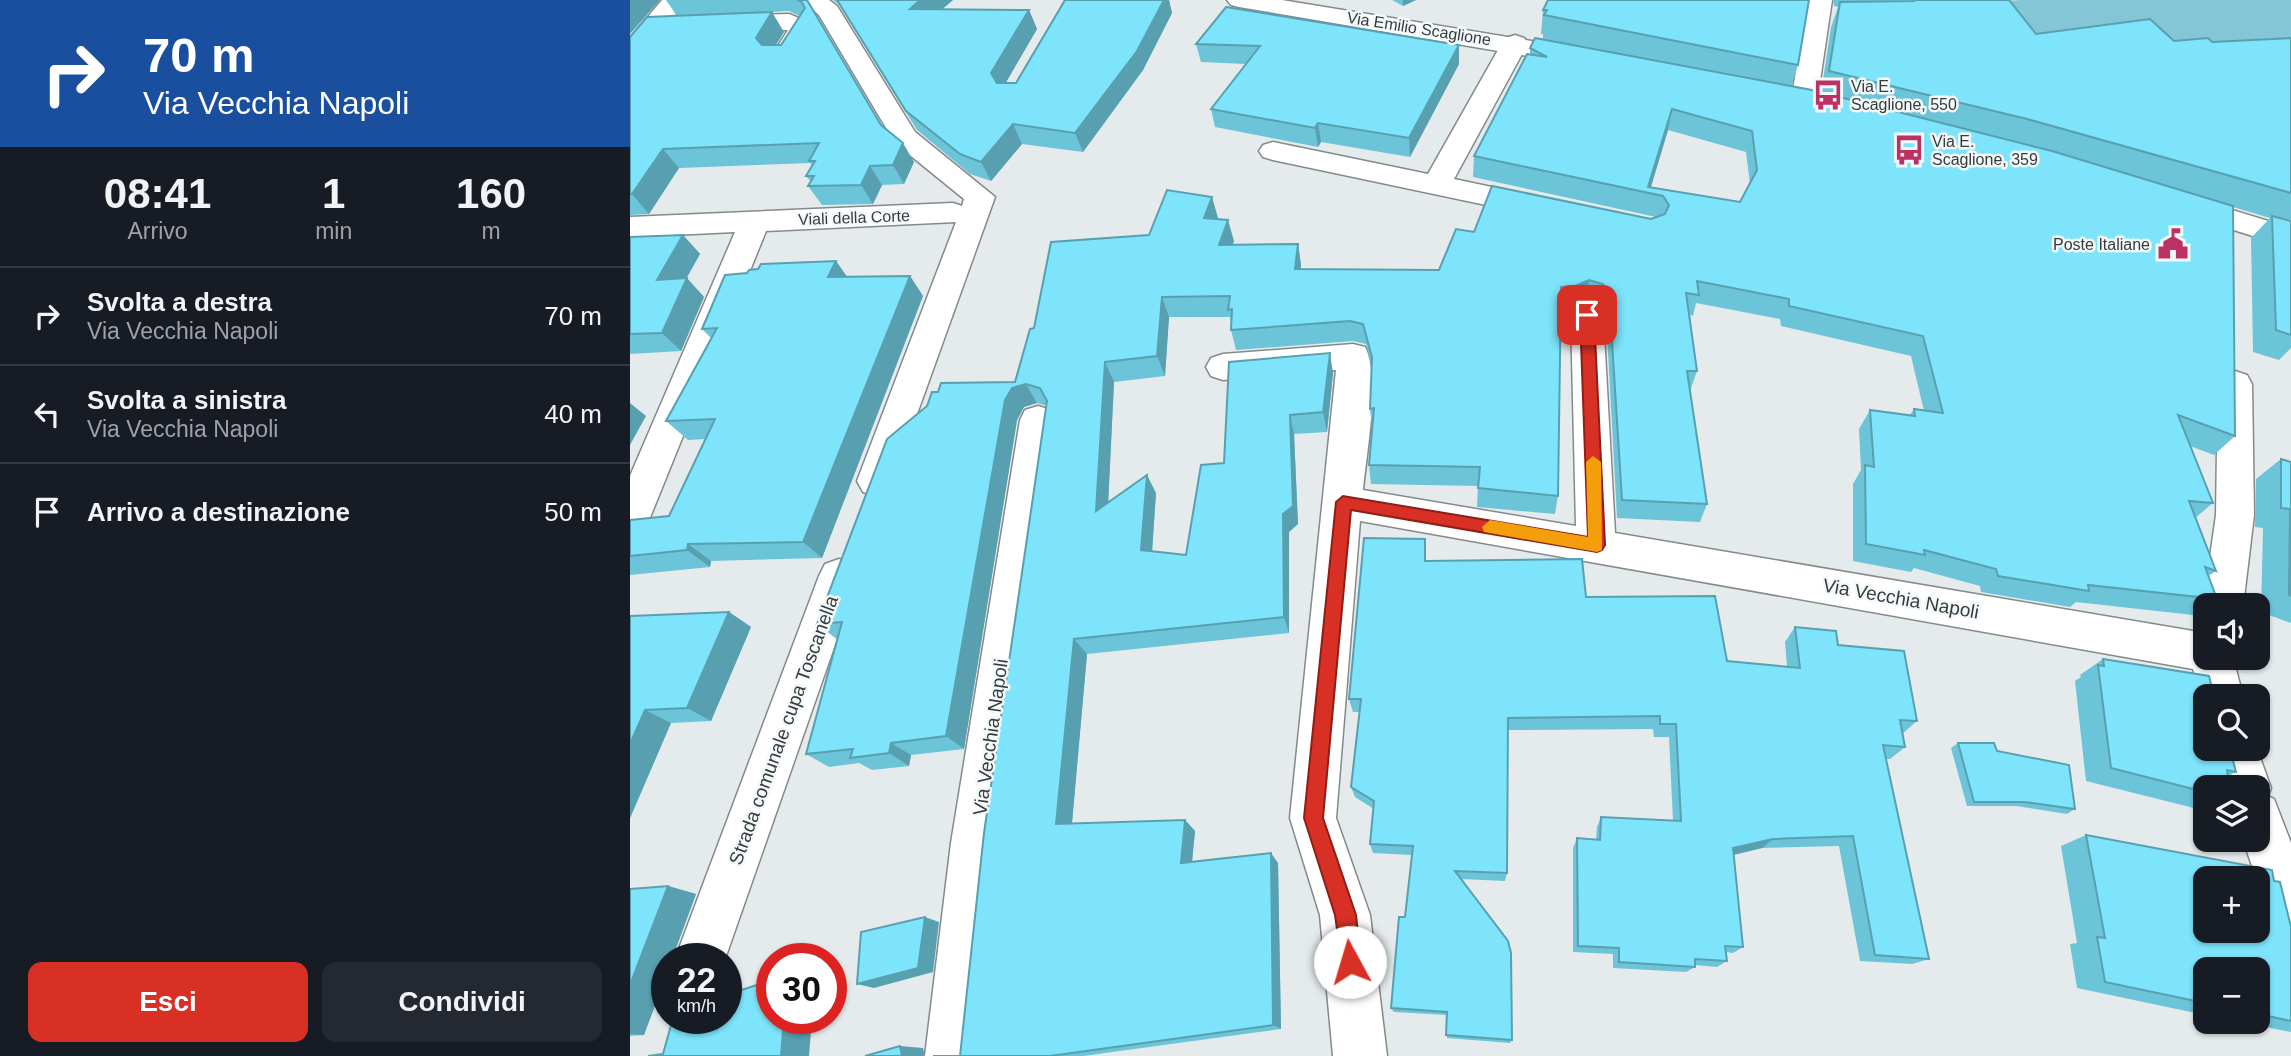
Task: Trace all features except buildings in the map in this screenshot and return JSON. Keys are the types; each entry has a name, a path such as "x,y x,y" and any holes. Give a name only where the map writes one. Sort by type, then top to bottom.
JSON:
{"street":[{"path":"630,54 675,0"},
{"path":"814,0 828,11 905,137 981,197 864,512"},
{"name":"Via Emilio Scaglione","path":"1239,0 1515,43 1607,62"},
{"path":"1804,101 1827,11"},
{"path":"707,24 789,21 802,28 784,57"},
{"path":"652,27 679,25"},
{"name":"Via Emilio Scaglione","path":"1436,186 1515,43"},
{"path":"1778,96 1835,108"},
{"path":"1273,150 1568,212"},
{"path":"2155,196 2291,238"},
{"name":"Viali della Corte","path":"630,227 953,213"},
{"path":"2233,219 2234,259"},
{"path":"630,520 755,222"},
{"path":"1587,315 1597,545"},
{"path":"2225,593 2235,515 2234,354"},
{"path":"1223,367 1353,356 1354,387 1313,818 1345,915 1360,1056"},
{"name":"Via Vecchia Napoli","path":"952,1056 975,843 1038,420"},
{"name":"Via Vecchia Napoli","path":"1343,502 2193,650"},
{"name":"Strada comunale cupa Toscanella","path":"706,943 789,707 849,551"},
{"path":"2270,850 2291,912"}],"shaded area":[{"path":"2291,0 2291,49 2023,59 2004,1"}],"slow traffic":[{"path":"1490,527 1597,545 1593,462"}],"place":[{"name":"Via E. Scaglione, 550","path":"1828,95"},
{"name":"Via E. Scaglione, 359","path":"1909,150"},
{"name":"Poste Italiane","path":"2173,244"}],"route":[{"path":"1350,962 1345,915 1313,818 1343,502 1597,545 1587,315"}]}
